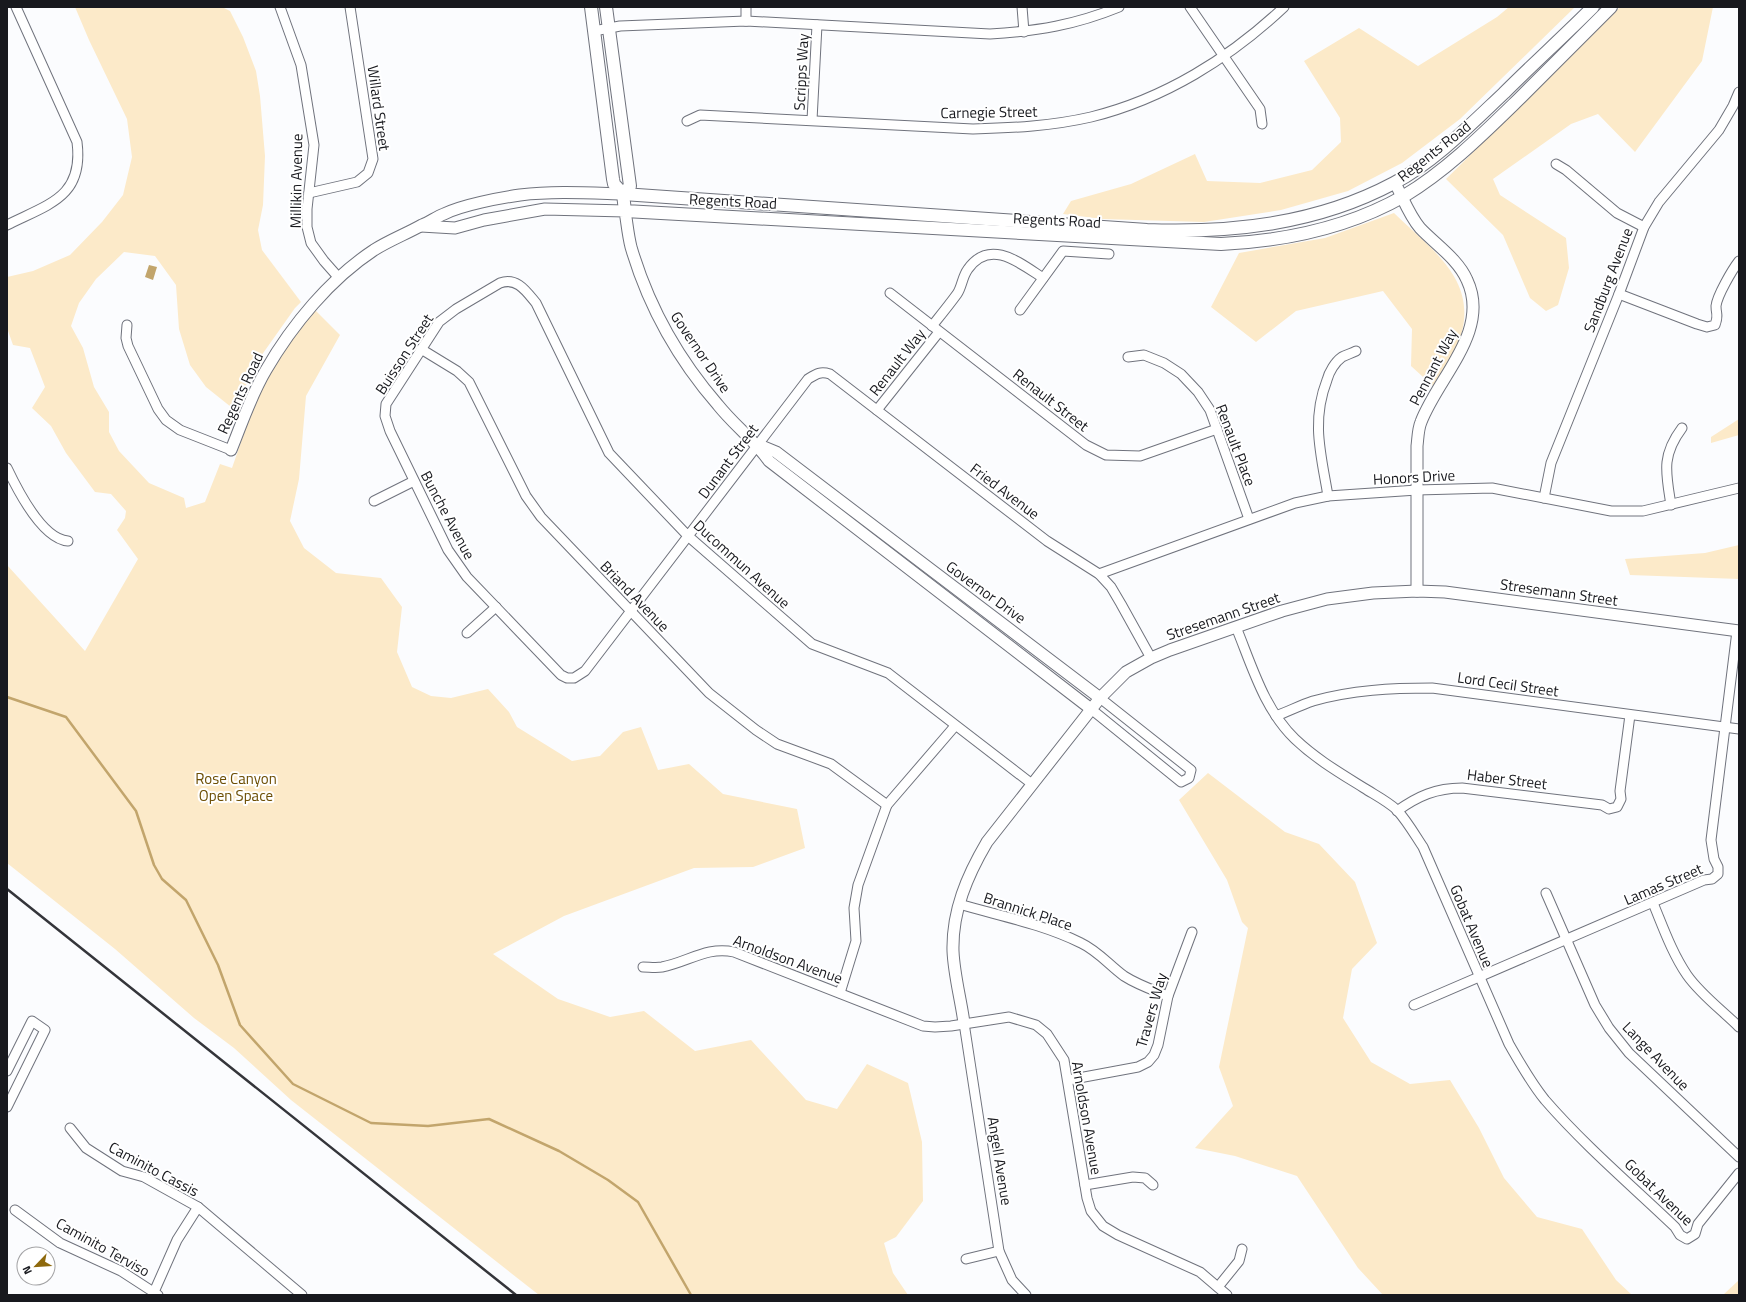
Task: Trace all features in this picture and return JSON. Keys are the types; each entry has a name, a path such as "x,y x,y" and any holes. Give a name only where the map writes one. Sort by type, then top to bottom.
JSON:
{"main road":[{"name":"Governor Drive","path":"591,7 613,179 614,184 622,194 625,211"},
{"path":"606,7 630,186 622,194"},
{"name":"Regents Road","path":"622,194 1187,231 1249,227 1301,219 1356,201 1395,183 1431,157 1461,134 1593,7"},
{"name":"Regents Road","path":"625,211 1221,244 1276,240 1301,235 1342,223 1402,197 1441,170 1478,139 1611,7"}],"street":[{"path":"7,225 57,201 70,187 76,174 79,159 77,142 71,126 16,7"},
{"name":"Millikin Avenue","path":"280,7 301,65 314,145 307,227 311,243 339,278"},
{"name":"Willard Street","path":"309,193 357,182 368,173 373,160 350,7"},
{"path":"746,7 746,21"},
{"path":"1022,7 1024,32"},
{"path":"594,31 620,26 746,21 990,34 1024,32 1063,26 1096,17 1119,7"},
{"path":"1190,7 1260,110 1262,124"},
{"name":"Carnegie Street","path":"687,121 700,115 973,129 1017,128 1053,124 1091,117 1136,103 1185,80 1224,57 1257,32 1284,7"},
{"name":"Scripps Way","path":"812,120 817,25"},
{"name":"Sandburg Avenue","path":"1544,498 1551,463 1619,294 1644,227 1659,202 1719,130 1733,106 1739,92"},
{"path":"1556,164 1566,170 1617,213 1644,227"},
{"name":"Pennant Way","path":"1395,183 1412,217 1419,227 1459,267 1467,280 1471,293 1473,312 1466,340 1420,423 1417,446 1417,591"},
{"name":"Regents Road","path":"231,450 253,394 278,349 308,309 339,278 374,251 402,234 445,213 518,196 567,192 622,194"},
{"name":"Regents Road","path":"421,226 455,228 484,220 545,209 625,211"},
{"name":"Governor Drive","path":"625,211 631,246 646,289 661,323 702,388 758,445 769,460 1091,709 1181,782 1189,778 1192,770 1100,698 776,452 758,445"},
{"path":"1020,310 1063,251 1109,254"},
{"name":"Renault Way","path":"877,410 935,329 957,293 968,268 977,260 992,254 1003,255 1016,260 1042,278"},
{"path":"1619,294 1697,324 1707,327 1715,325 1718,316 1716,306 1728,279 1739,261"},
{"name":"Buisson Street","path":"385,416 386,404 439,322 456,309 500,283 507,281 516,282"},
{"name":"Ducommun Avenue","path":"516,282 526,290 536,303 610,453 688,536 812,644 888,673 1032,784"},
{"name":"Renault Street","path":"890,293 1086,445 1106,455 1140,456 1217,429"},
{"path":"126,325 126,338 128,346 162,415 175,427 231,450"},
{"name":"Briand Avenue","path":"422,349 457,371 469,382 526,496 540,517 709,693 756,730 777,744 831,764 887,805"},
{"path":"1328,496 1318,436 1317,412 1329,373 1341,358 1356,351"},
{"name":"Renault Place","path":"1128,357 1144,355 1164,363 1181,374 1198,392 1210,410 1249,519"},
{"name":"Fried Avenue","path":"817,373 823,372 830,374 1047,540 1099,574 1111,587 1151,658"},
{"name":"Dunant Street","path":"574,678 585,671 808,379 817,373"},
{"name":"Bunche Avenue","path":"385,416 390,431 448,550 467,576 561,675 567,678 574,678"},
{"path":"1671,505 1666,463 1671,442 1682,428"},
{"path":"7,468 29,509 42,525 60,540 68,541"},
{"path":"374,501 414,481"},
{"name":"Honors Drive","path":"1099,574 1249,519 1296,503 1328,496 1417,490 1492,488 1611,511 1643,511 1739,488"},
{"name":"Stresemann Street","path":"964,1024 953,952 954,926 964,885 980,853 1100,698 1126,672 1151,658 1282,611 1327,599 1373,593 1417,591 1445,592 1738,631"},
{"path":"467,633 496,607"},
{"name":"Gobat Avenue","path":"1236,627 1260,689 1276,716 1294,738 1316,757 1383,800 1397,811 1411,828 1423,847 1509,1044 1525,1073 1545,1100 1675,1227 1680,1235 1687,1239 1695,1234 1698,1224 1739,1173"},
{"name":"Lamas Street","path":"1414,1005 1704,880 1712,879 1718,874 1718,867 1714,859 1711,840 1724,726 1738,631"},
{"name":"Lord Cecil Street","path":"1276,716 1313,701 1351,693 1387,688 1432,688 1739,729"},
{"name":"Haber Street","path":"1397,811 1415,799 1444,788 1462,788 1602,805 1609,809 1617,807 1621,799 1620,791 1630,715"},
{"path":"840,992 856,941 854,908 858,885 887,805 956,726"},
{"name":"Lange Avenue","path":"1546,893 1594,1005 1609,1028 1629,1053 1739,1157"},
{"path":"1653,903 1676,957 1688,976 1706,996 1739,1027"},
{"name":"Brannick Place","path":"959,904 1053,931 1080,942 1096,951 1124,975 1139,985 1168,996"},
{"name":"Travers Way","path":"1068,1080 1138,1067 1148,1062 1154,1055 1158,1045 1168,996 1192,932"},
{"name":"Arnoldson Avenue","path":"643,967 661,968 710,951 722,949 734,952 840,992 923,1026 935,1027 964,1024 1009,1017 1036,1025 1047,1034 1056,1045 1064,1060 1085,1185 1091,1211 1103,1226 1118,1235 1200,1272 1227,1295"},
{"path":"7,1071 32,1021 45,1030 7,1107"},
{"name":"Angell Avenue","path":"964,1024 999,1251 1012,1280 1026,1295"},
{"name":"Caminito Cassis","path":"70,1128 86,1148 122,1171 144,1177 198,1207 302,1295"},
{"path":"1085,1185 1133,1177 1145,1178 1153,1185"},
{"path":"156,1293 177,1240 198,1207"},
{"name":"Caminito Terviso","path":"15,1210 60,1243 121,1271 156,1293"},
{"path":"1218,1287 1239,1261 1242,1249"},
{"path":"966,1259 999,1251"}],"green space":[{"name":"Rose Canyon Open Space","path":"75,7 222,7 230,11 243,37 256,71 260,96 265,156 263,205 258,230 262,250 301,302 295,308 254,366 236,411 206,387 190,365 179,329 176,285 155,256 124,252 96,279 79,303 71,326 83,348 94,387 109,412 109,432 119,451 149,483 184,498 186,508 205,502 220,464 232,468 256,399 275,363 314,309 340,335 306,396 299,479 290,521 304,548 336,573 381,578 402,607 397,652 412,687 431,696 451,698 488,689 509,712 517,727 572,761 600,756 623,732 641,727 658,770 689,764 723,794 797,809 805,848 753,867 694,868 564,916 493,954 558,999 610,1017 644,1011 695,1051 751,1040 806,1100 837,1109 867,1064 908,1083 922,1142 923,1201 896,1237 884,1243 893,1273 908,1295 539,1295 291,1100 234,1048 194,1018 115,949 7,863 7,565 85,651 138,559 117,530 125,518 126,511 111,494 95,492 66,453 51,426 32,408 45,387 30,348 13,345 7,328 7,277 33,271 70,255 102,222 123,195 132,157 127,119"},
{"path":"1509,7 1575,7 1460,119 1402,163 1348,191 1281,210 1204,222 1102,219 1063,214 1071,201 1131,184 1195,154 1207,181 1260,183 1312,170 1341,142 1340,118 1304,61 1359,28 1418,66 1497,17"},
{"path":"1620,7 1713,7 1702,61 1635,152 1598,114 1571,124 1493,179 1500,195 1566,238 1569,268 1558,305 1546,311 1530,298 1503,235 1446,179"},
{"path":"1394,213 1439,256 1451,271 1459,287 1464,305 1463,325 1457,347 1433,386 1411,366 1412,329 1383,291 1296,311 1256,342 1211,307 1239,253 1325,238"},
{"path":"1739,419 1739,435 1711,443 1711,437"},
{"path":"1739,545 1739,579 1630,575 1625,559 1705,553"},
{"path":"1208,773 1285,832 1319,844 1355,882 1377,943 1352,969 1343,1018 1371,1062 1410,1084 1450,1080 1479,1128 1504,1178 1537,1217 1582,1229 1616,1280 1632,1295 1383,1295 1358,1268 1297,1176 1235,1156 1195,1148 1233,1106 1219,1067 1248,928 1242,922 1227,880 1179,800"},
{"path":"1739,1280 1739,1295 1723,1295"}],"shaded area":[{"path":"149,265 157,267 153,280 145,277"}],"waterway":[{"path":"7,697 66,717 136,811 154,865 162,879 186,900 218,965 240,1025 293,1084 371,1123 428,1126 489,1119 559,1151 608,1180 638,1202 691,1295"}],"railway":[{"path":"7,889 516,1295"}]}
